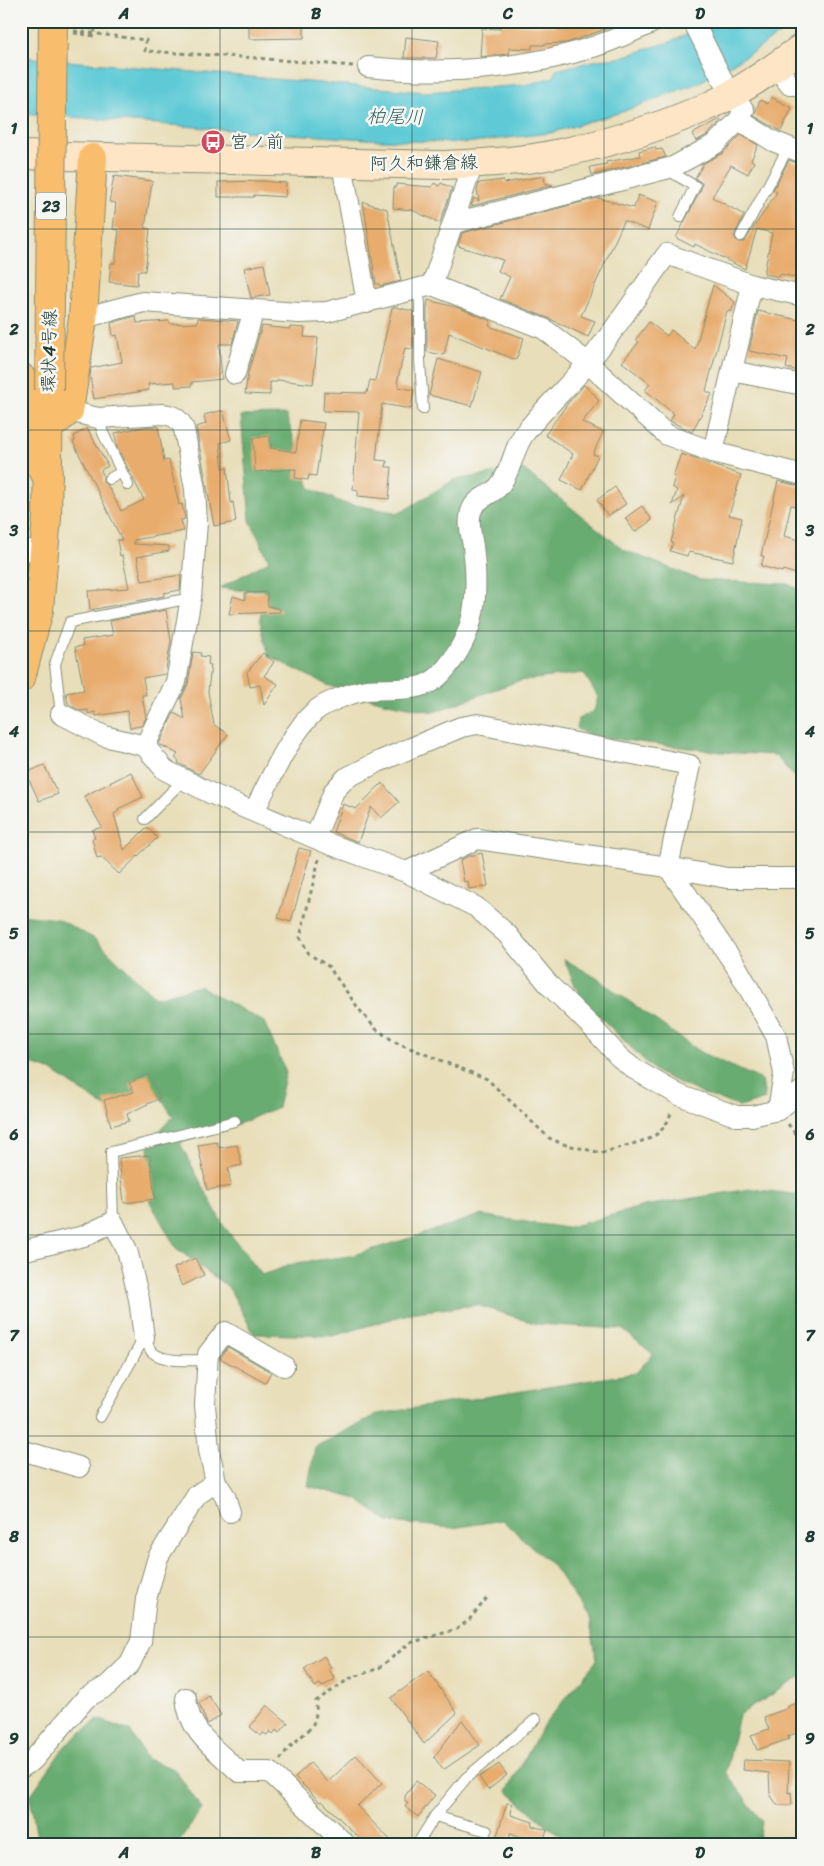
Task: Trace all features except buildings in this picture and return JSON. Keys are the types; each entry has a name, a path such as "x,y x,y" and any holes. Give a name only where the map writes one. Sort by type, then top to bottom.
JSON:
{"main road":[{"name":"環状4号線","path":"21,678 39,610 33,550 34,465 47,429 60,27"},
{"name":"阿久和鎌倉線","path":"21,156 442,165 554,154 608,142 731,98 803,47"},
{"name":"23","path":"69,411 83,318 93,158"},
{"name":"23","path":"21,380 26,444 34,465"},
{"path":"47,429 69,411"}],"street":[{"path":"368,68 409,71 478,68 530,62 596,46 656,21"},
{"path":"693,21 731,98 795,150"},
{"path":"776,66 790,85 803,85"},
{"path":"454,223 672,167 715,144 731,98"},
{"path":"425,287 454,223 473,163"},
{"path":"342,164 367,303"},
{"path":"254,810 294,737 315,711 330,702 367,690 392,690 427,685 441,674 464,642 472,622 476,603 477,578 469,521 470,511 474,504 500,486 506,476 520,439 588,363 667,254 752,286 803,296"},
{"path":"713,452 752,286"},
{"path":"83,318 143,302 299,313 327,312 425,287 544,329 588,363 667,435 713,452 803,475"},
{"path":"235,374 254,310"},
{"path":"732,371 803,385"},
{"path":"69,411 98,418 171,415 180,421 184,429 191,459 197,523 191,598 176,682 144,746"},
{"path":"61,714 104,736 144,746 165,770 183,780 319,840 406,872 476,907 507,934 550,986 592,1027 619,1057 634,1069 679,1095 736,1116 752,1116 778,1110 803,1090"},
{"path":"319,840 334,791 346,778 378,762 436,738 461,728 478,724 690,765 668,867 736,966 776,1036 784,1074 778,1110"},
{"path":"406,872 477,839 668,867 727,878 803,878"},
{"path":"21,1250 84,1236 113,1222 127,1250 139,1299 144,1338"},
{"path":"230,1512 226,1496 216,1482 209,1450 205,1405 206,1360 208,1354 225,1332 284,1366"},
{"path":"21,1450 79,1468"},
{"path":"21,1768 33,1760 86,1698 107,1686 130,1664 141,1641 146,1599 158,1558 197,1495 216,1482"},
{"path":"186,1698 187,1710 201,1737 212,1750 221,1754 239,1772 270,1772 346,1845"}],"lane":[{"path":"740,236 795,150"},
{"path":"672,167 676,175 694,186 680,217"},
{"path":"423,409 420,360 420,303 425,287"},
{"path":"98,418 128,485"},
{"path":"109,479 122,472"},
{"path":"61,714 55,664 70,622 191,598"},
{"path":"144,819 183,780"},
{"path":"113,1222 111,1152 235,1121"},
{"path":"100,1417 144,1338 152,1351 161,1356 174,1359 206,1360"},
{"path":"417,1845 435,1816 466,1778 536,1719"},
{"path":"435,1816 487,1831"}],"path":[{"path":"60,27 94,36 95,29 73,26 72,31 80,32 88,33 95,34 102,35 146,40 145,50 243,56 368,68"},
{"path":"319,840 300,938 309,954 328,966 362,1014 376,1029 395,1042 487,1079 549,1138 563,1144 601,1153 634,1145 660,1132 668,1121 679,1095"},
{"path":"778,1110 803,1144"},
{"path":"270,1772 290,1746 310,1730 317,1713 316,1701 349,1679 379,1668 410,1643 457,1629 469,1620 487,1598"}],"green space":[{"path":"286,415 310,488 343,503 400,513 453,480 523,469 624,550 700,580 787,584 803,591 803,787 775,755 721,752 590,736 577,729 578,719 594,711 598,697 584,673 518,681 434,712 383,702 327,685 269,656 260,621 265,590 220,588 269,561 250,520 241,416"},
{"path":"21,915 58,919 95,939 156,998 199,986 264,1022 286,1072 278,1107 241,1123 180,1143 223,1225 262,1275 296,1263 350,1256 480,1215 566,1228 644,1206 750,1189 803,1195 803,1675 739,1715 726,1772 762,1822 758,1845 572,1845 539,1819 507,1791 543,1726 597,1660 589,1618 554,1567 502,1520 453,1528 388,1522 357,1499 308,1486 315,1447 378,1414 636,1373 653,1354 622,1329 537,1324 477,1305 415,1312 333,1336 254,1334 229,1288 176,1248 150,1202 148,1144 173,1116 152,1085 105,1107 52,1071 21,1060"},
{"path":"564,959 595,977 700,1052 762,1080 765,1099 740,1107 701,1093 656,1072 580,997"},
{"path":"98,1719 130,1731 147,1759 174,1769 202,1809 177,1845 38,1845 30,1796 65,1746"}],"water":[{"name":"柏尾川","path":"718,21 799,21 753,52 700,82 622,112 550,133 465,143 382,140 21,113 21,57 425,92 526,85 554,77 556,70 598,60 618,58 670,42"}],"place":[{"name":"宮ノ前","path":"213,142"}]}
